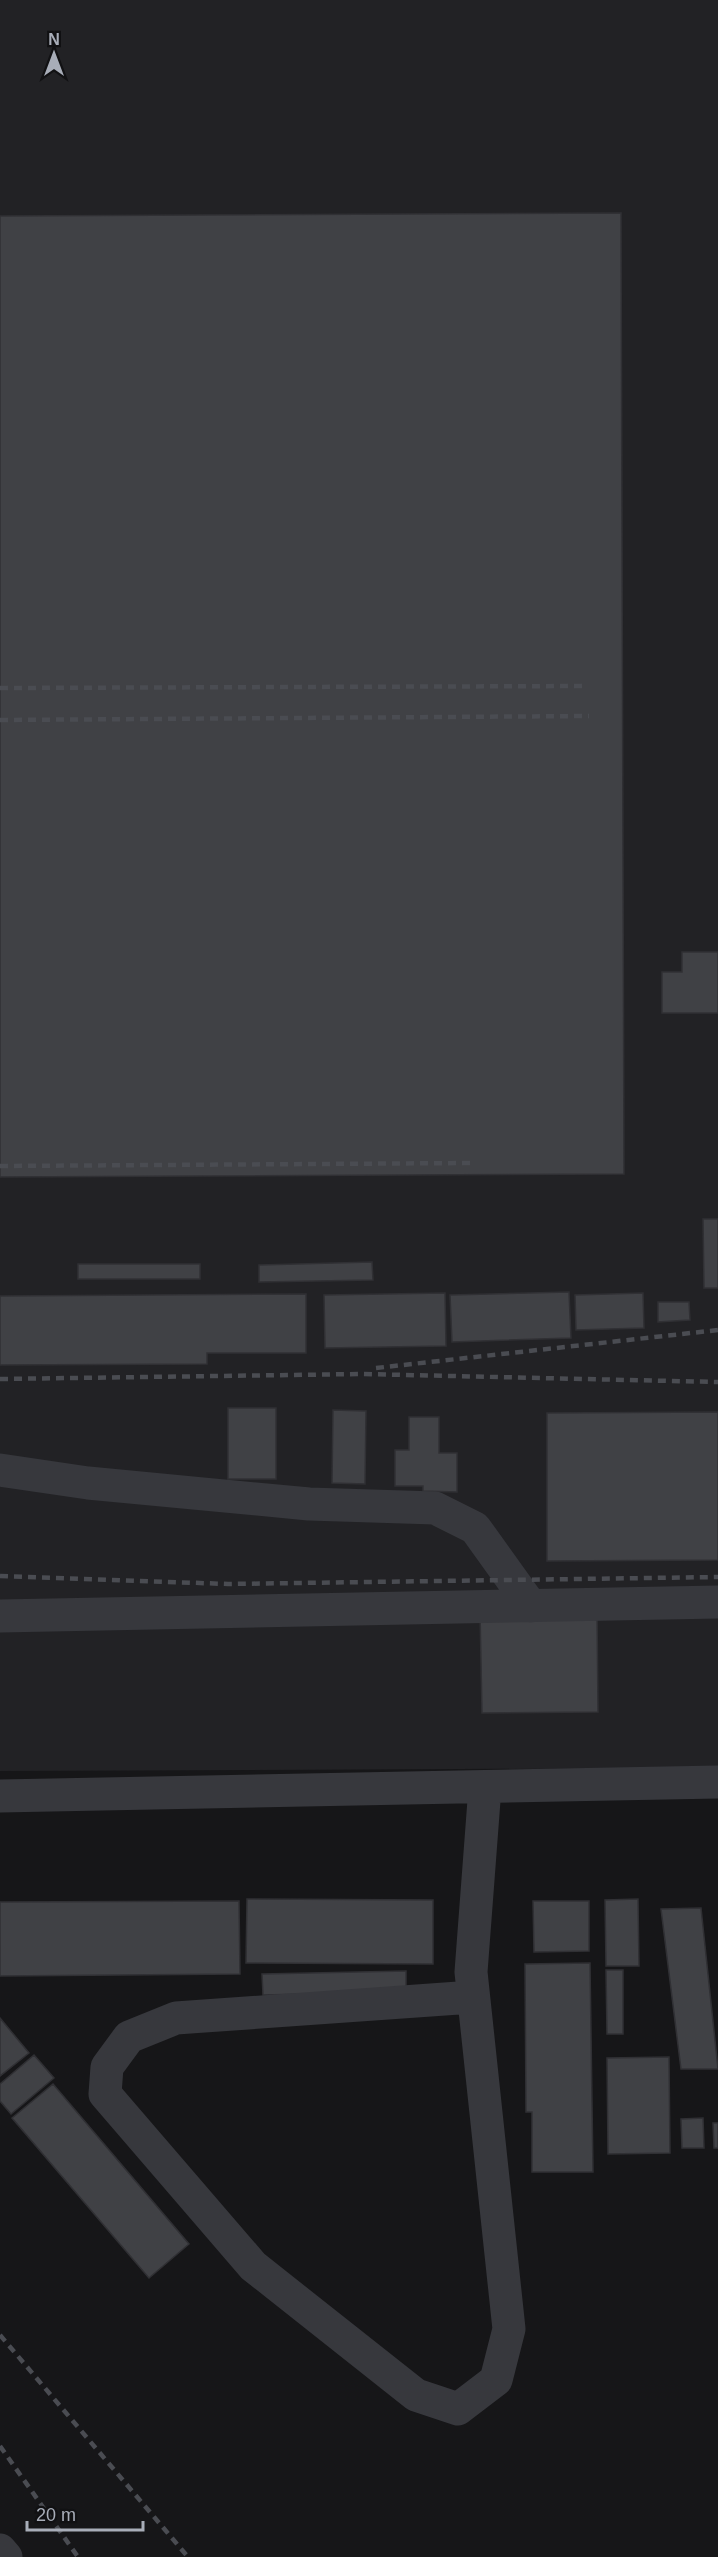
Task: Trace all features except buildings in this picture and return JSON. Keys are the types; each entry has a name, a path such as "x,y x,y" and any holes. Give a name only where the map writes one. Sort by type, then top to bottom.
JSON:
{"street":[{"path":"0,1470 88,1482 309,1504 435,1508 475,1528 531,1606"},
{"path":"0,1616 718,1602"},
{"path":"0,1796 718,1782"},
{"path":"473,1997 176,2018 129,2037 107,2067 105,2094 253,2266 416,2395 458,2409 496,2380 509,2329 471,1972 485,1787"},
{"path":"0,2550 6,2557"}],"shaded area":[{"path":"0,0 718,0 718,1768 0,1771"}],"railway":[{"path":"0,688 586,686"},
{"path":"0,720 589,716"},
{"path":"0,1166 471,1163"},
{"path":"376,1368 718,1330"},
{"path":"0,1379 362,1374 718,1382"},
{"path":"0,1576 228,1584 718,1577"},
{"path":"0,2335 188,2557"},
{"path":"0,2446 78,2557"}]}
